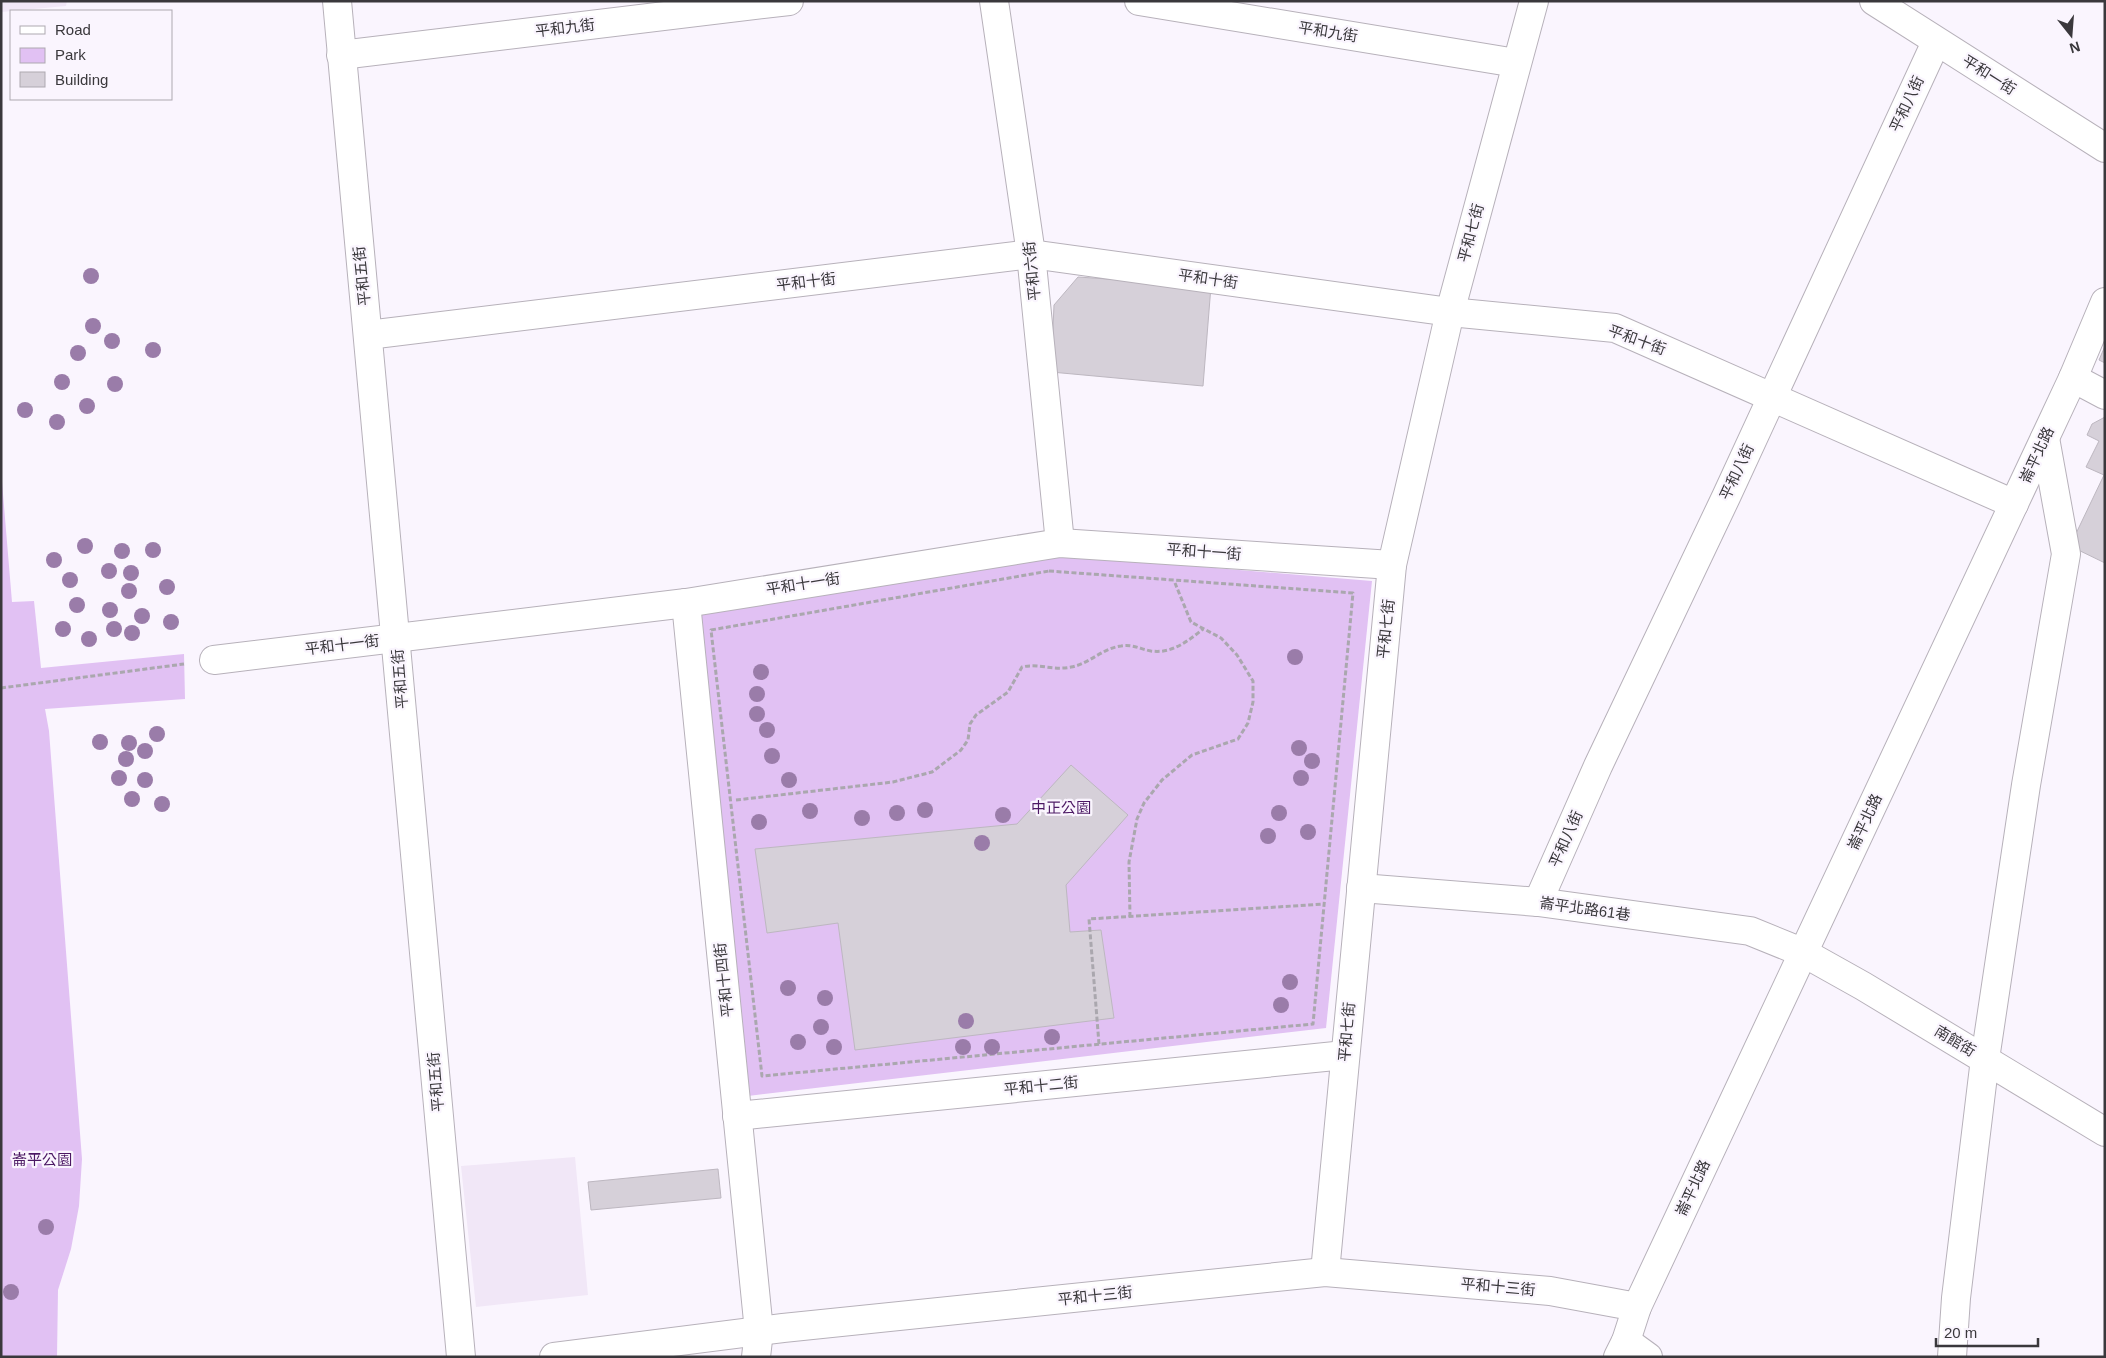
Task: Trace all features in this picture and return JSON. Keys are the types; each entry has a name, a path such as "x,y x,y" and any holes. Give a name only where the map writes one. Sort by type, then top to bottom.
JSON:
{"street":[{"name":"平和五街","path":"337,1 461,1357"},
{"name":"平和九街","path":"341,55 789,1"},
{"name":"平和六街","path":"994,1 1031,254 1060,543"},
{"name":"平和九街","path":"1139,1 1516,63"},
{"name":"平和七街","path":"1325,1272 1392,565 1450,312 1534,1"},
{"name":"平和一街","path":"1874,1 2105,148"},
{"name":"平和八街","path":"1538,902 1598,766 1936,42"},
{"name":"平和十街","path":"368,335 1031,254 1450,312 1615,328 2014,504"},
{"name":"崙平北路","path":"1622,1349 1637,1307 2073,378 2105,302"},
{"path":"2073,378 2105,395"},
{"path":"1952,1357 1956,1298 1984,1059 2026,785 2066,554 2045,438"},
{"name":"平和十一街","path":"214,660 686,603 1060,543 1392,565"},
{"name":"平和十四街","path":"686,603 758,1344"},
{"name":"崙平北路61巷","path":"1361,888 1538,902 1750,931 1804,953"},
{"name":"南館街","path":"1804,953 2105,1132"},
{"name":"平和十二街","path":"737,1116 1345,1055"},
{"name":"平和十三街","path":"554,1357 758,1344 1325,1272 1550,1291 1637,1307"},
{"path":"1622,1349 1648,1357"}],"path":[{"path":"1049,571 1353,593 1312,1024 762,1076 731,800 711,630 1049,571"},
{"path":"1130,916 1129,862 1137,819 1144,803 1162,780 1192,755 1238,739 1248,723 1253,702 1253,681 1237,655 1221,638 1191,622 1174,580"},
{"path":"731,800 893,782 932,772 961,750 968,740 970,724 976,715 1008,692 1022,667 1030,664 1054,669 1070,668 1083,664 1119,646 1135,645 1151,651 1168,650 1186,642 1203,629"},
{"path":"1,688 214,660"},
{"path":"1100,1044 1089,919 1324,904"}],"shaded area":[{"path":"1,1 67,1 66,6 1,12"},
{"path":"575,1157 588,1295 476,1307 461,1166"}],"green space":[{"name":"崙平公園","path":"1,470 12,602 34,601 41,668 184,654 185,699 45,709 49,731 82,1159 79,1206 71,1249 58,1290 57,1357 1,1357"},
{"name":"中正公園","path":"1061,555 1372,581 1326,1028 748,1096 696,610"}],"building":[{"path":"1078,277 1211,286 1203,386 1051,372 1054,305"},
{"path":"2105,346 2105,363 2099,360"},
{"path":"2105,417 2105,563 2070,546 2104,475 2086,467 2099,441 2087,435 2092,424"},
{"path":"1071,765 1128,815 1066,885 1070,932 1101,930 1114,1018 855,1050 838,923 767,933 755,849 1017,824"},
{"path":"718,1169 721,1198 591,1210 588,1182"}]}
